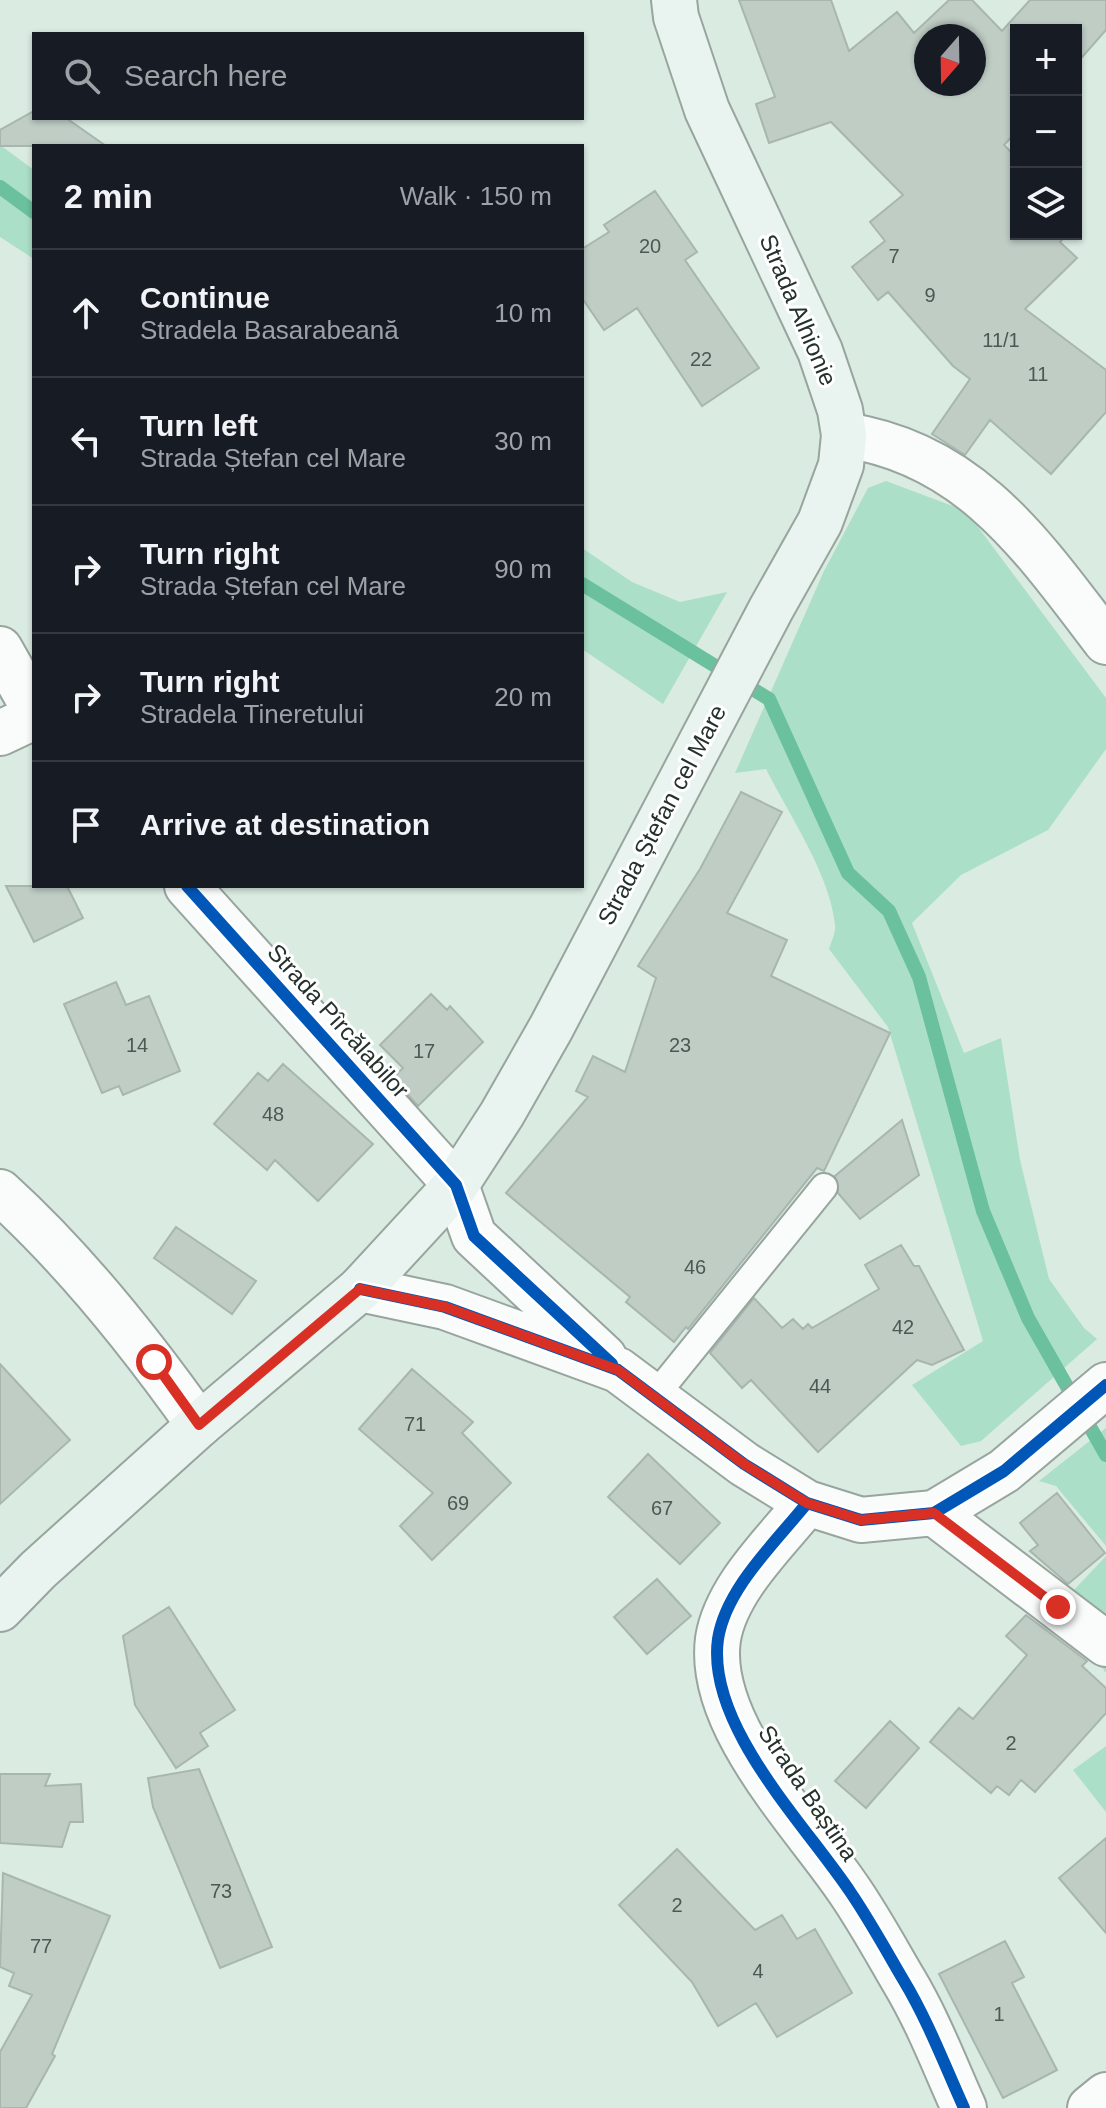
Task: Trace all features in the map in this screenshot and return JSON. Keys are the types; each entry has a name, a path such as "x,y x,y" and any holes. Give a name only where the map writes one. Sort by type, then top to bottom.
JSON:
{"main road":[{"name":"Strada Alhionie","path":"674,0 707,110 820,351 844,435"},
{"name":"Strada Ștefan cel Mare","path":"0,1609 38,1570 199,1425 360,1289 456,1185 502,1114 551,1028 820,522 841,465 844,435"}],"street":[{"path":"844,435 867,438 905,453 985,497 1038,552 1106,642"},
{"path":"0,649 32,705"},
{"path":"0,733 32,718"},
{"name":"Strada Pîrcălabilor","path":"189,888 456,1185"},
{"path":"456,1185 474,1236 618,1370 744,1464 807,1503 861,1520 934,1513 1004,1471 1105,1386"},
{"path":"0,1192 29,1218 154,1362 199,1425"},
{"path":"360,1289 445,1307 618,1370"},
{"name":"Strada Baștina","path":"807,1503 735,1595 718,1638 719,1672 732,1719 784,1802 850,1892 907,1986 956,2105"},
{"path":"934,1513 1106,1644"},
{"path":"1090,2108 1106,2095"}],"lane":[{"path":"654,1397 824,1187"}],"green space":[{"path":"0,145 32,169 32,258 0,237"},
{"path":"886,481 966,511 1106,698 1106,749 1048,830 961,875 912,923 964,1053 1001,1038 1020,1160 1049,1279 1084,1328 1097,1339 981,1441 961,1446 912,1385 983,1341 888,1027 829,949 835,925 825,886 766,769 735,773 824,571 868,488"},
{"path":"584,549 632,582 680,602 727,592 663,704 584,650"},
{"path":"1106,1428 1106,1546 1056,1486 1039,1481"},
{"path":"1106,1556 1106,1673 1058,1607"},
{"path":"1106,1746 1106,1812 1073,1770"}],"building":[{"path":"739,0 831,0 849,51 897,12 914,33 914,96 986,96 986,24 924,24 949,0 972,0 1002,31 1030,0 1106,0 1106,30 1082,57 1082,24 1010,24 1010,138 1004,145 1010,151 1010,240 1062,240 1060,242 1077,258 1025,309 1106,370 1106,412 1051,474 990,420 965,455 932,434 970,379 953,366 888,292 878,300 852,267 885,241 870,222 903,195 831,122 769,143 756,104 775,97"},
{"path":"32,112 32,120 69,120 103,144 0,146 0,130"},
{"path":"655,191 697,252 685,260 759,368 702,406 637,308 604,330 584,301 584,248 609,232 604,225"},
{"path":"741,792 782,812 727,913 787,940 771,976 890,1033 824,1171 817,1168 688,1329 686,1327 674,1342 626,1302 630,1297 506,1193 588,1097 576,1091 593,1056 625,1072 656,978 638,966 700,869"},
{"path":"6,886 68,888 83,918 34,942"},
{"path":"116,982 126,1005 149,996 180,1071 123,1095 119,1086 102,1093 64,1004"},
{"path":"431,994 447,1010 450,1006 483,1042 418,1106 393,1078 403,1068 380,1045"},
{"path":"283,1064 373,1144 318,1201 275,1160 267,1170 214,1124 258,1073 268,1081"},
{"path":"902,1120 919,1175 860,1219 838,1193 835,1176"},
{"path":"176,1227 256,1281 232,1314 154,1258"},
{"path":"901,1245 914,1266 919,1266 964,1350 932,1365 917,1360 818,1452 751,1380 742,1388 710,1353 754,1298 782,1328 793,1319 803,1329 808,1324 812,1328 879,1289 865,1265"},
{"path":"0,1364 70,1440 0,1504"},
{"path":"412,1369 473,1422 462,1433 511,1483 432,1560 400,1526 433,1493 359,1429"},
{"path":"648,1454 720,1523 680,1564 608,1497"},
{"path":"1057,1493 1105,1553 1068,1584 1030,1551 1038,1545 1020,1523"},
{"path":"657,1579 691,1616 647,1654 614,1617"},
{"path":"169,1607 235,1710 200,1733 208,1746 176,1768 135,1705 123,1636"},
{"path":"1026,1615 1087,1661 1082,1666 1106,1688 1106,1713 1035,1792 1021,1780 1009,1795 997,1786 991,1793 930,1742 959,1708 973,1719 1027,1655 1006,1636"},
{"path":"890,1721 919,1748 866,1808 835,1781"},
{"path":"199,1769 272,1947 220,1968 153,1807 148,1778"},
{"path":"0,1774 50,1774 45,1786 81,1784 83,1822 70,1822 62,1847 0,1843"},
{"path":"1106,1838 1106,1933 1059,1878"},
{"path":"677,1849 755,1930 782,1915 797,1939 815,1929 852,1993 777,2037 756,2003 718,2026 692,1982 619,1905"},
{"path":"3,1873 110,1916 52,2054 55,2056 26,2108 0,2108 0,2052 32,1995 9,1986 14,1973 0,1967"},
{"path":"1005,1941 1024,1977 1012,1983 1057,2070 1003,2098 939,1974"}],"waterway":[{"path":"0,187 32,211"},
{"path":"584,585 769,699 848,873 889,911 919,977 983,1211 1028,1318 1106,1455"}],"cycle path":[{"path":"189,888 456,1185 474,1236 612,1364"},
{"path":"360,1289 445,1307 618,1370 744,1464 807,1503 861,1520 934,1513 1004,1471 1106,1385"},
{"path":"807,1503 754,1566 731,1602 718,1639 718,1672 727,1706 743,1740 872,1926 913,1996 964,2108"}],"route":[{"path":"154,1362 199,1425 360,1289 445,1307 618,1370 744,1464 807,1503 861,1520 934,1513 1058,1607"}]}
